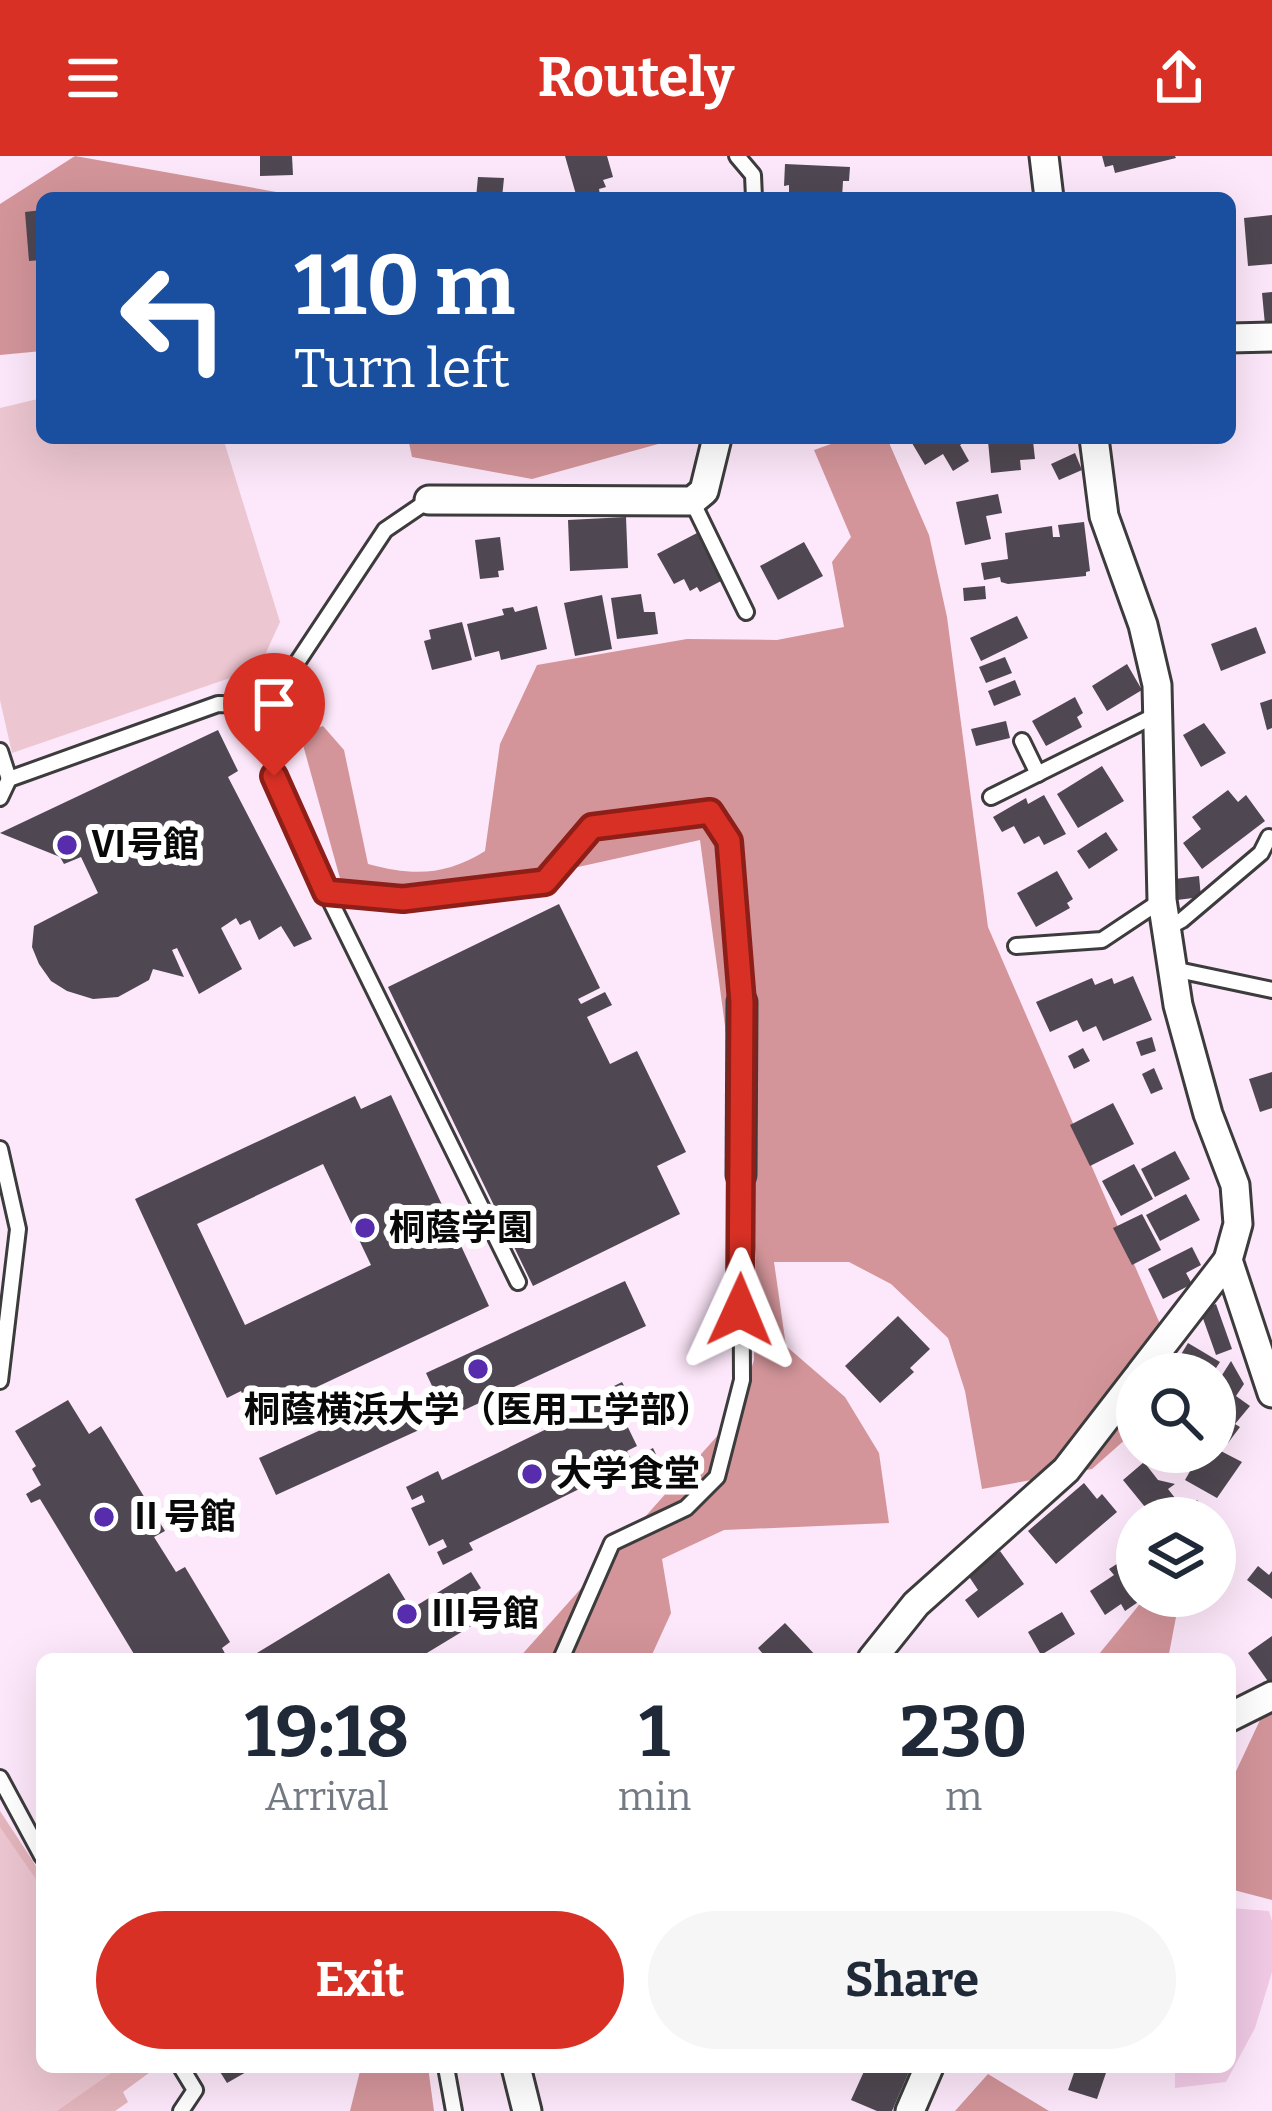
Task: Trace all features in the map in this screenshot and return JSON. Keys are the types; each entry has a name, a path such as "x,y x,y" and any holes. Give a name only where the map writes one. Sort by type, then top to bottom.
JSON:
{"street":[{"path":"1044,156 1048,192"},
{"path":"1236,338 1272,337"},
{"path":"429,500 692,501 704,491 716,444"},
{"path":"1095,444 1104,516 1143,625 1157,685 1162,900 1178,1005 1208,1114 1235,1185 1238,1224 1228,1260 1156,1353"},
{"path":"741,1175 742,1002"},
{"path":"1228,1260 1272,1393"},
{"path":"877,1653 916,1604 1066,1470 1116,1405"},
{"path":"1236,1714 1272,1696"},
{"path":"518,2073 527,2111"},
{"path":"910,2111 926,2073"}],"lane":[{"path":"736,156 753,175 754,192"},
{"path":"429,500 385,530 269,705 274,776 518,1282"},
{"path":"692,501 746,612"},
{"path":"9,778 218,704 269,705"},
{"path":"991,797 1158,714"},
{"path":"1022,741 1038,774"},
{"path":"0,751 9,778 0,797"},
{"path":"326,892 403,899 545,882 592,827 710,812 729,841 742,1002"},
{"path":"1166,928 1182,920 1261,853 1269,837"},
{"path":"1016,946 1102,940 1162,900"},
{"path":"1173,969 1272,990"},
{"path":"0,1149 18,1229 0,1381"},
{"path":"564,1653 612,1543 686,1508 717,1477 742,1380 741,1175"},
{"path":"0,1778 36,1847"},
{"path":"181,2111 195,2090 185,2073"},
{"path":"447,2073 454,2111"}],"shaded area":[{"path":"75,156 276,192 36,192 36,352 0,355 0,204"},
{"path":"36,399 36,444 225,444 280,622 259,668 12,753 0,700 0,408"},
{"path":"409,444 658,444 532,479 412,457"},
{"path":"831,444 890,444 929,535 947,617 988,927 1170,1347 1168,1353 1116,1353 1116,1448 1092,1469 982,1489 965,1391 948,1338 891,1284 849,1262 774,1262 786,1346 845,1397 879,1453 889,1523 724,1530 662,1559 671,1613 653,1653 523,1653 736,1415 754,1360 756,1256 700,840 397,907 346,900 300,734 323,726 344,750 368,864 400,871 456,865 485,851 500,744 537,665 687,639 777,640 844,627 832,562 851,537 814,450"},
{"path":"1129,1617 1176,1617 1169,1653 1100,1653"},
{"path":"1272,1713 1272,1900 1236,1891 1236,1771 1260,1720"},
{"path":"0,1811 36,1866 36,2073 149,2073 123,2092 128,2102 115,2111 0,2111"},
{"path":"0,1827 36,1879 36,2073 111,2073 57,2111 0,2111"},
{"path":"1236,1908 1269,1911 1272,1921 1272,1972 1255,2028 1236,2063"},
{"path":"360,2073 429,2073 434,2111 350,2111"},
{"path":"1175,2073 1231,2073 1226,2082 1175,2088"},
{"path":"988,2074 1049,2111 955,2111"}],"building":[{"path":"260,156 292,156 293,175 260,176"},
{"path":"565,156 607,156 613,177 603,180 606,187 600,192 575,192"},
{"path":"1102,156 1176,158 1115,173 1113,165 1105,167"},
{"path":"785,164 850,167 842,192 789,192 789,185 784,186"},
{"path":"478,177 504,178 503,192 477,192"},
{"path":"36,211 36,260 29,261 25,212"},
{"path":"1272,215 1272,264 1248,266 1244,218"},
{"path":"1272,292 1272,325 1265,325 1262,293"},
{"path":"913,444 962,444 969,461 953,471 943,454 925,465"},
{"path":"988,444 1033,444 1035,459 1020,460 1021,470 991,473"},
{"path":"1075,453 1082,470 1059,480 1051,464"},
{"path":"998,494 1002,513 986,516 991,539 965,545 956,502"},
{"path":"626,517 628,568 570,571 568,520"},
{"path":"1084,522 1090,571 1086,576 1008,584 1000,577 984,580 981,563 1008,559 1005,533 1052,526 1053,537 1060,537 1058,525"},
{"path":"697,533 723,580 700,592 697,587 690,591 684,579 674,584 657,554"},
{"path":"500,537 504,570 498,571 499,577 480,579 475,540"},
{"path":"804,542 823,576 778,600 760,566"},
{"path":"985,586 986,599 964,601 963,588"},
{"path":"641,594 644,612 655,612 658,634 617,639 611,598"},
{"path":"602,595 612,649 575,656 564,603"},
{"path":"537,606 547,649 501,660 499,651 475,657 467,624 504,615 502,609 513,607 515,612"},
{"path":"1017,616 1028,638 981,661 970,638"},
{"path":"462,622 472,660 432,670 424,641 431,639 429,630"},
{"path":"1256,627 1266,653 1221,671 1211,644"},
{"path":"1005,657 1012,673 986,683 979,667"},
{"path":"1127,664 1142,690 1107,711 1092,686"},
{"path":"1015,680 1021,695 994,706 988,691"},
{"path":"1075,697 1083,713 1077,717 1082,727 1046,746 1032,721"},
{"path":"1272,699 1272,728 1267,730 1260,703"},
{"path":"1006,721 1010,738 976,746 971,729"},
{"path":"1204,723 1226,753 1201,767 1183,735"},
{"path":"218,730 238,771 228,777 312,939 294,947 281,926 259,940 250,920 240,925 236,918 221,928 242,969 199,994 177,948 172,950 184,977 153,969 149,980 118,997 93,999 67,991 51,981 39,964 32,947 34,926 98,893 81,857 64,864 60,857 0,833"},
{"path":"1102,766 1124,801 1078,828 1057,794"},
{"path":"1228,790 1238,802 1246,795 1265,821 1202,869 1183,843 1201,829 1192,817"},
{"path":"1044,795 1066,834 1044,845 1039,836 1024,844 1014,826 1002,832 993,817 1026,798 1028,804"},
{"path":"1106,832 1118,850 1089,869 1077,851"},
{"path":"1057,871 1073,899 1067,903 1070,908 1036,927 1017,893"},
{"path":"1199,876 1201,897 1177,900 1175,879"},
{"path":"559,904 600,988 578,999 581,1004 605,992 612,1005 587,1017 610,1064 637,1051 686,1152 657,1166 680,1214 533,1286 388,987"},
{"path":"1133,976 1152,1020 1103,1041 1096,1026 1083,1032 1077,1020 1050,1032 1036,1002 1092,978 1095,985"},
{"path":"1152,1037 1156,1051 1141,1056 1136,1042"},
{"path":"1083,1048 1090,1061 1074,1069 1068,1056"},
{"path":"1154,1068 1163,1089 1151,1094 1142,1074"},
{"path":"1272,1072 1272,1108 1260,1112 1249,1079"},
{"path":"391,1095 489,1306 253,1417 241,1391 227,1398 135,1199 355,1096 361,1109","holes":["323,1164 371,1265 245,1325 197,1224"]},
{"path":"1113,1103 1134,1144 1090,1166 1070,1125"},
{"path":"1175,1151 1190,1179 1155,1197 1141,1169"},
{"path":"1134,1164 1153,1199 1121,1216 1102,1181"},
{"path":"1186,1194 1200,1220 1160,1241 1146,1215"},
{"path":"1142,1214 1161,1250 1132,1265 1113,1228"},
{"path":"1192,1247 1201,1265 1186,1273 1192,1284 1163,1299 1148,1269"},
{"path":"625,1281 646,1326 447,1418 426,1373"},
{"path":"1216,1304 1232,1349 1215,1353 1200,1310"},
{"path":"898,1316 930,1349 910,1368 914,1372 880,1403 845,1366"},
{"path":"1188,1343 1205,1353 1182,1353"},
{"path":"1236,1370 1244,1384 1236,1396"},
{"name":"大学食堂","path":"622,1382 629,1395 606,1406 610,1413 619,1409 637,1446 627,1451 631,1459 653,1448 659,1461 628,1477 624,1467 469,1543 473,1550 443,1565 437,1552 447,1547 443,1539 429,1546 411,1508 425,1502 422,1495 412,1500 406,1487 438,1471 442,1480 594,1406 590,1398"},
{"path":"402,1393 419,1430 276,1495 259,1458"},
{"path":"1236,1396 1250,1406 1236,1423"},
{"name":"Ⅱ号館","path":"68,1400 89,1434 101,1426 165,1531 154,1537 176,1572 185,1567 230,1642 222,1648 225,1653 133,1653 40,1499 31,1503 26,1494 41,1485 32,1469 36,1466 15,1431"},
{"path":"1131,1473 1153,1473 1158,1480 1175,1484 1168,1489 1174,1497 1137,1497 1123,1480"},
{"path":"1189,1473 1234,1473 1218,1497 1185,1480"},
{"path":"1084,1483 1116,1511 1056,1564 1028,1531"},
{"path":"1000,1551 1024,1584 978,1618 965,1600 978,1590 968,1575"},
{"path":"1116,1564 1116,1607 1105,1615 1090,1591 1114,1575 1109,1569"},
{"path":"1258,1566 1269,1575 1272,1571 1272,1599 1247,1580"},
{"name":"Ⅲ号館","path":"471,1572 481,1588 470,1595 477,1606 498,1593 506,1605 427,1653 257,1653 389,1573 411,1609"},
{"path":"1062,1612 1075,1634 1040,1653 1028,1632"},
{"path":"785,1623 813,1653 762,1653 758,1648"},
{"path":"1272,1636 1272,1687 1248,1653"},
{"path":"221,2073 244,2073 227,2083"},
{"path":"863,2073 908,2073 892,2111 877,2111 851,2100"},
{"path":"1074,2073 1106,2073 1097,2099 1068,2090"}],"place":[{"name":"Ⅵ号館","path":"67,845"},
{"name":"桐蔭学園","path":"365,1228"},
{"name":"桐蔭横浜大学（医用工学部）","path":"478,1369"},
{"name":"大学食堂","path":"532,1474"},
{"name":"Ⅱ号館","path":"104,1517"},
{"name":"Ⅲ号館","path":"407,1614"}],"route":[{"path":"274,776 326,892 403,899 545,882 592,827 710,812 729,841 742,1002 740,1310"}]}
